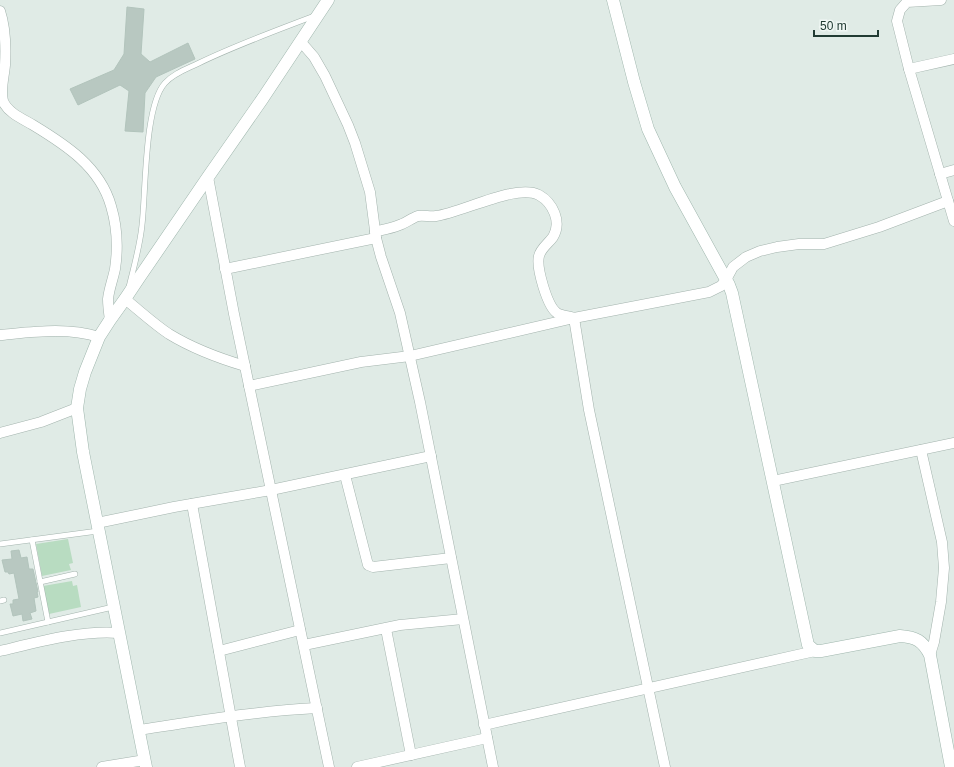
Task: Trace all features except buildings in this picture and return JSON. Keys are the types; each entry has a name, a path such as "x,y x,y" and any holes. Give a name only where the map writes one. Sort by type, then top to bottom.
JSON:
{"street":[{"path":"102,767 145,763 83,452 77,408 85,372 99,338 110,320 263,98 328,0"},
{"path":"613,0 632,76 648,129 675,187 730,285 735,301 806,640 808,645 815,651"},
{"path":"941,0 907,2 900,10 897,21 909,69 954,221"},
{"path":"0,11 5,29 5,66 1,92 2,99 6,107 60,141 79,156 94,173 111,206 115,228 116,248 115,269 108,298 110,320"},
{"path":"301,42 314,57 325,76 350,131 370,192 376,235 386,276 400,313 410,356 493,767"},
{"path":"909,69 954,59"},
{"path":"940,174 954,170"},
{"path":"208,177 225,269 329,767"},
{"path":"225,269 376,235 418,216 436,216 523,191 539,195 552,208 556,225 553,236 541,250 538,261 544,291 548,301 556,312 574,318"},
{"path":"249,386 362,362 410,356 574,318 709,292 721,286 726,280 732,267 746,257 760,251 799,244 824,244 879,227 948,201"},
{"path":"125,299 168,333 184,343 225,360 245,366"},
{"path":"574,318 589,410 665,767"},
{"path":"0,335 52,331 89,334 99,338"},
{"path":"0,433 41,422 77,408"},
{"path":"773,481 954,443"},
{"path":"921,450 942,542 944,568 941,602 934,642 930,655"},
{"path":"97,527 192,504 271,490 431,456"},
{"path":"345,475 368,565 376,566 451,558"},
{"path":"192,504 240,767"},
{"path":"304,645 415,623 436,623 462,619"},
{"path":"386,629 411,755"},
{"path":"219,651 300,630"},
{"path":"0,651 96,632 119,633"},
{"path":"484,725 815,651 900,636 920,641 927,648 930,655 952,766"},
{"path":"138,730 278,710 317,708"},
{"path":"356,767 399,762 411,755 487,738"}],"lane":[{"path":"125,299 138,250 142,225 148,138 154,107 165,84 177,74 212,56 319,14"},
{"path":"0,544 32,540 97,527"},
{"path":"32,540 48,622"},
{"path":"40,582 75,574"},
{"path":"0,633 114,607"}],"green space":[{"path":"68,539 73,563 69,564 71,570 42,576 36,544"},
{"path":"72,581 73,586 77,585 81,607 49,614 43,586"}]}
